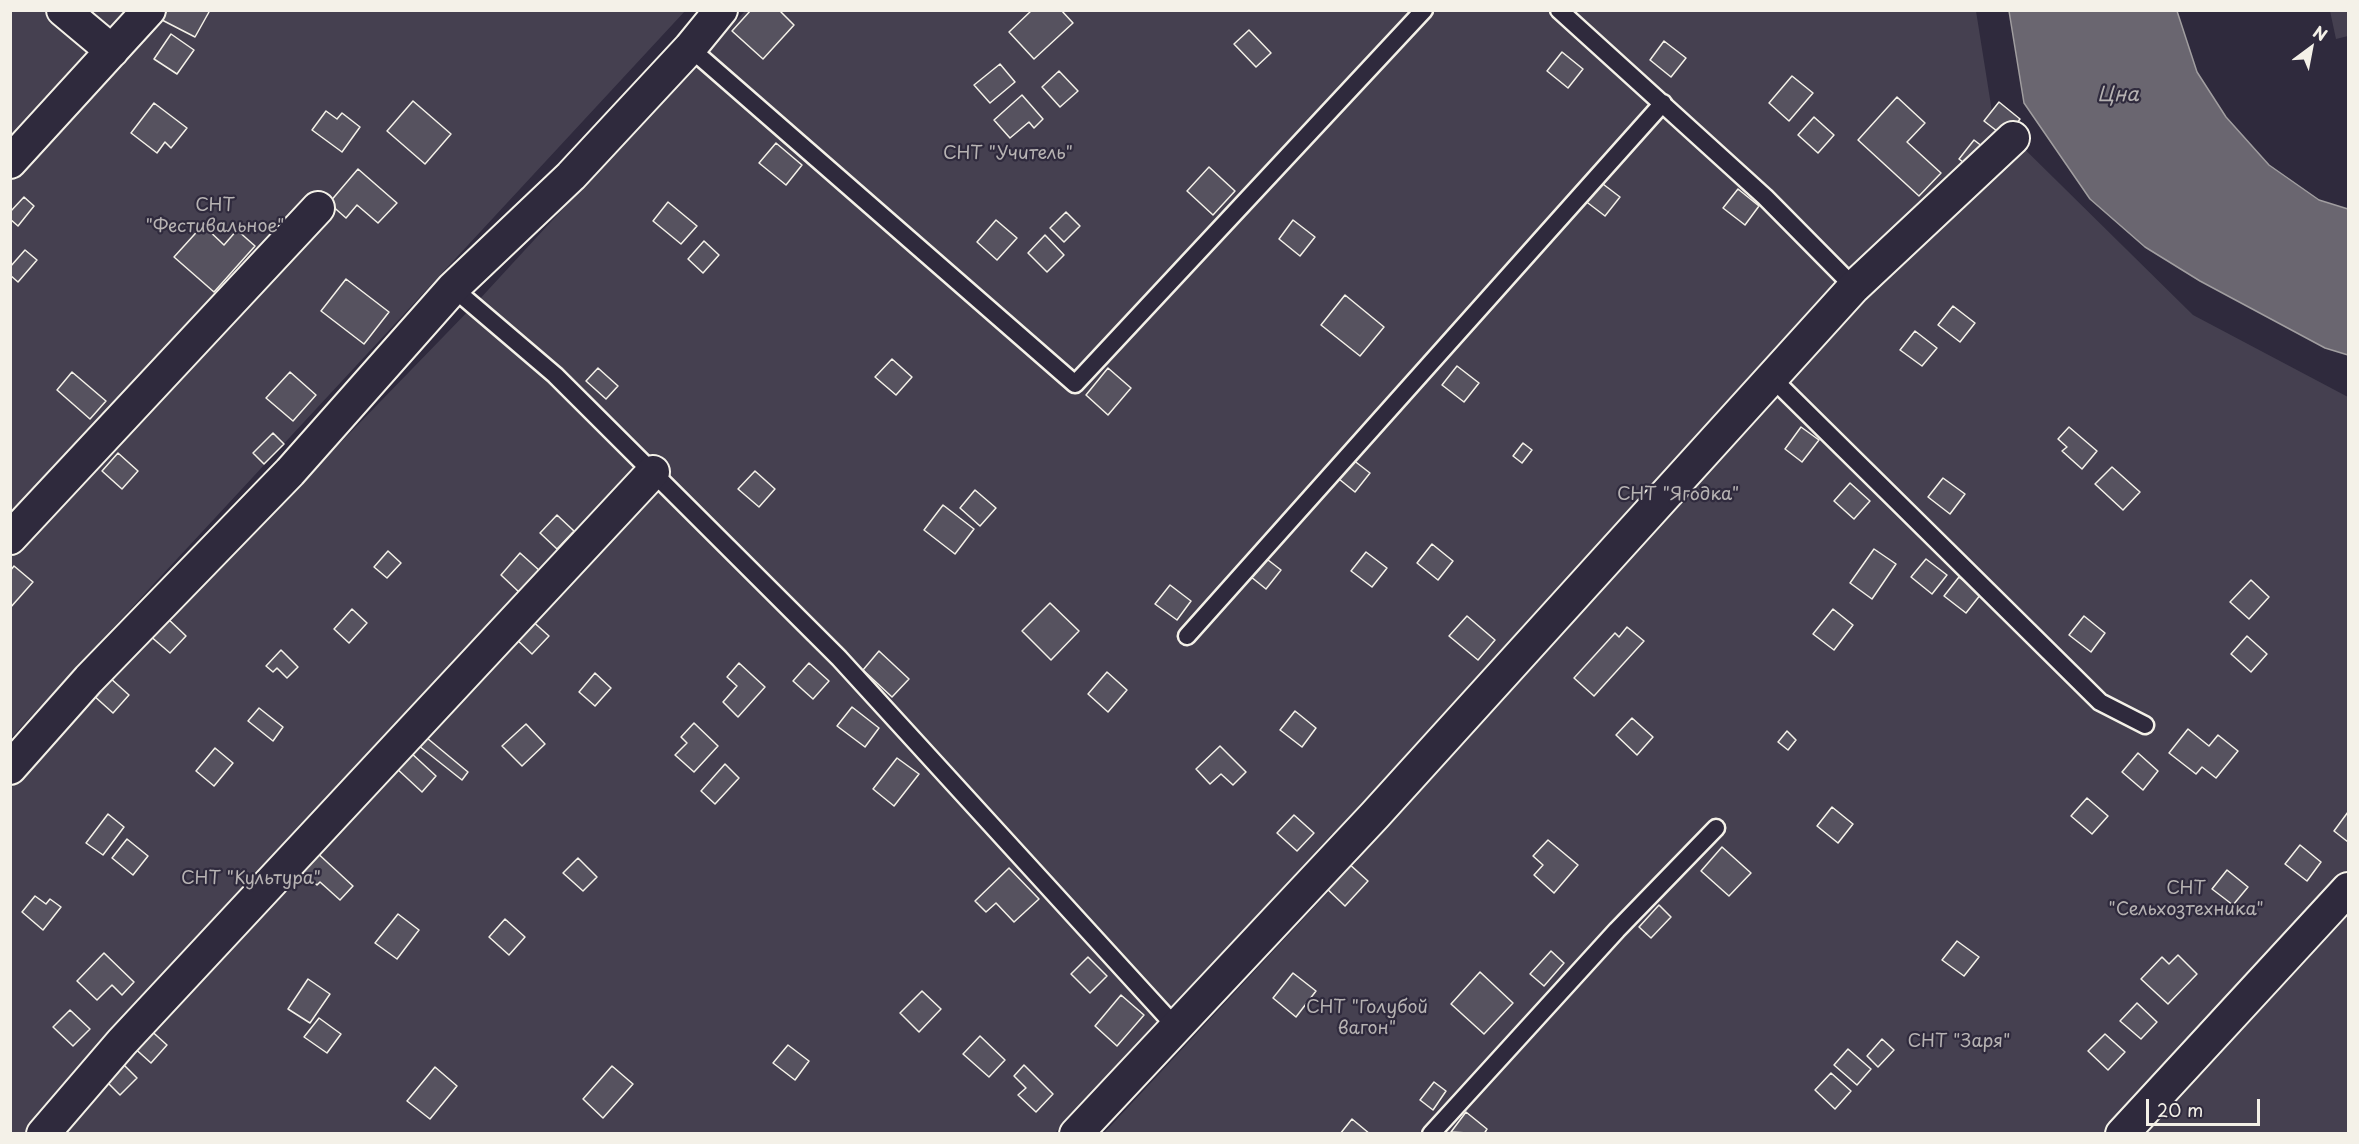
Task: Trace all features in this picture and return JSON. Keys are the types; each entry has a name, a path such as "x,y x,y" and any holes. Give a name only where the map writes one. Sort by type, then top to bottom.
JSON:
{"street":[{"path":"63,10 112,51"},
{"path":"10,162 149,10"},
{"path":"10,768 89,679 290,472 453,288 571,176 690,48 721,10"},
{"path":"1076,1134 1375,815 1854,287 2013,138"},
{"path":"10,538 318,208"},
{"path":"43,1134 122,1042 652,472"},
{"path":"2122,1134 2349,889"}],"lane":[{"path":"690,48 1076,384 1424,10"},
{"path":"1559,10 1766,197 1854,287"},
{"path":"1187,636 1663,103"},
{"path":"453,288 555,375 839,658 1175,1026"},
{"path":"1772,378 2100,702 2145,725"},
{"path":"1431,1134 1617,930 1716,828"}],"green space":[{"name":"СНТ \"Фестивальное\"","path":"11,11 685,11 11,738"},
{"path":"745,11 1976,11 1993,118 2193,315 2348,397 2348,1133 1104,1133 1358,860 1332,834 1055,1133 11,1133 10,789 116,674 477,302"},
{"path":"2330,11 2348,11 2348,36 2336,39"}],"water":[{"name":"Цна","path":"2009,11 2177,11 2197,72 2226,117 2269,165 2319,200 2348,209 2348,355 2325,348 2200,281 2145,247 2090,199 2024,103"}],"building":[{"path":"167,10 207,10 209,12 195,37 162,20"},
{"path":"751,10 779,10 794,25 763,59 732,31"},
{"path":"1032,10 1061,10 1073,23 1034,59 1009,32"},
{"path":"1249,30 1271,53 1256,67 1234,44"},
{"path":"171,34 194,50 177,74 154,59"},
{"path":"1664,41 1686,58 1671,77 1650,60"},
{"path":"1562,52 1583,69 1568,88 1547,71"},
{"path":"1000,64 1015,82 990,103 974,85"},
{"path":"1059,71 1078,91 1060,107 1042,87"},
{"path":"1792,76 1813,93 1789,121 1769,103"},
{"path":"1022,95 1043,119 1034,128 1029,122 1010,138 994,120"},
{"path":"1897,97 1925,123 1907,142 1941,173 1919,196 1858,140"},
{"path":"413,101 451,134 425,164 387,131"},
{"path":"1999,102 2020,119 2006,138 1984,121"},
{"path":"154,103 187,128 171,148 165,142 157,153 131,133"},
{"path":"326,111 337,119 342,113 360,127 342,152 312,130"},
{"path":"1814,117 1834,135 1818,153 1798,135"},
{"path":"1974,140 1996,157 1981,176 1959,159"},
{"path":"776,143 802,165 786,185 759,163"},
{"path":"1209,167 1235,191 1213,215 1187,191"},
{"path":"358,169 397,203 378,223 357,205 346,218 329,203"},
{"path":"1599,181 1620,197 1605,216 1584,200"},
{"path":"1738,189 1759,206 1745,225 1723,208"},
{"path":"24,197 34,206 18,226 10,219 10,212"},
{"path":"668,202 697,226 681,244 653,221"},
{"path":"1066,212 1080,226 1064,242 1050,228"},
{"path":"996,220 1017,238 997,260 977,242"},
{"path":"1293,220 1315,237 1300,256 1279,239"},
{"path":"203,225 224,245 237,230 255,246 214,292 174,257"},
{"path":"1045,235 1064,255 1047,272 1028,253"},
{"path":"704,241 719,255 703,273 688,259"},
{"path":"25,250 37,260 18,282 10,275 10,267"},
{"path":"346,279 389,312 364,344 321,311"},
{"path":"1345,295 1384,327 1360,356 1321,325"},
{"path":"1953,306 1975,323 1960,342 1938,325"},
{"path":"1915,331 1937,348 1922,366 1900,350"},
{"path":"892,359 912,377 896,395 875,377"},
{"path":"1457,366 1479,383 1464,402 1442,385"},
{"path":"598,368 618,386 606,399 586,381"},
{"path":"1108,368 1131,388 1108,415 1086,395"},
{"path":"72,372 106,401 90,419 57,390"},
{"path":"290,372 316,395 293,421 266,398"},
{"path":"1801,427 1819,440 1802,462 1785,449"},
{"path":"2069,427 2097,451 2082,469 2062,451 2067,447 2058,439"},
{"path":"273,433 284,444 264,464 253,453"},
{"path":"1523,443 1532,450 1522,463 1513,456"},
{"path":"118,453 138,471 122,489 102,471"},
{"path":"1348,456 1370,473 1355,492 1334,475"},
{"path":"2112,467 2140,492 2123,510 2095,484"},
{"path":"755,471 775,489 759,507 738,489"},
{"path":"1943,478 1965,494 1950,514 1928,497"},
{"path":"1850,483 1870,501 1854,519 1834,501"},
{"path":"975,490 996,508 980,526 960,508"},
{"path":"943,505 974,529 955,554 924,530"},
{"path":"557,515 574,531 557,549 540,533"},
{"path":"1432,544 1453,561 1438,580 1417,563"},
{"path":"1874,549 1896,564 1872,599 1850,583"},
{"path":"388,551 401,563 387,578 374,567"},
{"path":"1366,552 1387,568 1372,587 1351,571"},
{"path":"520,553 540,571 520,593 501,575"},
{"path":"1259,553 1281,570 1266,589 1245,572"},
{"path":"1926,559 1947,575 1932,594 1911,577"},
{"path":"14,566 33,582 10,608 10,571"},
{"path":"1959,577 1981,594 1966,613 1944,596"},
{"path":"2251,580 2269,597 2249,619 2230,602"},
{"path":"1170,585 1191,601 1177,620 1155,604"},
{"path":"1050,603 1079,631 1051,660 1022,631"},
{"path":"352,609 367,623 349,643 334,629"},
{"path":"1833,609 1853,625 1834,650 1813,634"},
{"path":"1467,616 1495,640 1478,660 1449,636"},
{"path":"2084,616 2105,633 2091,652 2069,635"},
{"path":"166,617 186,636 170,653 149,635"},
{"path":"529,618 549,636 532,654 513,636"},
{"path":"1627,627 1644,641 1594,696 1574,678 1615,633 1619,637"},
{"path":"2247,636 2267,654 2251,672 2231,654"},
{"path":"281,650 298,667 287,678 277,668 273,672 266,666"},
{"path":"879,651 909,679 892,697 863,670"},
{"path":"739,663 765,687 738,717 723,702 737,686 727,677"},
{"path":"809,663 829,681 813,699 793,681"},
{"path":"1107,672 1127,690 1108,712 1088,694"},
{"path":"595,673 611,688 595,706 579,692"},
{"path":"109,677 129,695 113,713 93,695"},
{"path":"852,707 879,728 865,747 837,726"},
{"path":"259,708 283,727 273,741 248,721"},
{"path":"1295,711 1316,728 1302,747 1280,730"},
{"path":"1632,718 1653,737 1637,755 1616,735"},
{"path":"694,723 718,746 694,772 675,755 687,743 681,737"},
{"path":"526,724 545,744 522,766 502,746"},
{"path":"2188,729 2209,746 2218,735 2238,751 2216,778 2202,767 2196,774 2169,753"},
{"path":"1787,731 1796,740 1788,750 1778,742"},
{"path":"421,733 468,772 462,780 414,742"},
{"path":"1220,746 1246,772 1233,785 1221,774 1210,784 1196,769"},
{"path":"215,748 233,763 214,786 196,771"},
{"path":"410,752 436,776 422,792 395,767"},
{"path":"2138,753 2158,771 2143,790 2122,772"},
{"path":"897,758 919,774 894,806 873,789"},
{"path":"725,764 739,778 715,804 701,791"},
{"path":"2087,798 2108,816 2092,834 2071,816"},
{"path":"1832,807 1853,824 1838,843 1817,826"},
{"path":"2348,812 2348,842 2334,831"},
{"path":"108,814 124,827 103,855 86,843"},
{"path":"1294,815 1314,833 1297,851 1277,833"},
{"path":"127,839 148,856 133,875 112,858"},
{"path":"1548,840 1578,865 1554,893 1534,875 1543,865 1533,856"},
{"path":"2300,845 2321,862 2307,881 2285,864"},
{"path":"1722,847 1751,873 1729,896 1701,871"},
{"path":"313,849 353,886 340,900 320,882 317,885 296,867"},
{"path":"578,858 597,877 583,891 563,873"},
{"path":"1347,862 1368,881 1345,906 1324,886"},
{"path":"1009,868 1039,899 1014,922 996,903 986,912 975,901"},
{"path":"2227,870 2248,887 2233,905 2212,889"},
{"path":"35,896 46,904 50,899 61,907 43,930 22,912"},
{"path":"1659,905 1671,917 1651,938 1639,927"},
{"path":"398,914 419,930 397,959 375,943"},
{"path":"505,919 525,937 509,955 489,937"},
{"path":"1957,941 1979,957 1964,976 1942,960"},
{"path":"1551,951 1564,963 1544,986 1530,974"},
{"path":"104,953 134,982 122,995 112,985 97,1000 77,981"},
{"path":"2178,955 2197,974 2168,1004 2141,979 2162,957 2169,964"},
{"path":"1088,957 1107,976 1090,993 1071,974"},
{"path":"1480,972 1513,1003 1484,1034 1451,1004"},
{"path":"1293,973 1316,991 1296,1017 1273,998"},
{"path":"308,979 330,994 310,1023 288,1009"},
{"path":"922,991 941,1009 919,1032 900,1013"},
{"path":"1121,995 1144,1015 1117,1046 1095,1026"},
{"path":"2137,1003 2157,1022 2141,1039 2120,1021"},
{"path":"70,1010 90,1029 73,1046 53,1027"},
{"path":"319,1018 341,1034 327,1053 304,1037"},
{"path":"147,1027 167,1045 151,1063 131,1045"},
{"path":"2105,1034 2125,1052 2108,1070 2088,1051"},
{"path":"980,1036 1005,1060 989,1077 963,1054"},
{"path":"1882,1039 1894,1050 1878,1067 1867,1056"},
{"path":"788,1045 809,1061 795,1080 773,1063"},
{"path":"1848,1049 1871,1069 1857,1085 1834,1065"},
{"path":"118,1059 137,1078 120,1095 101,1076"},
{"path":"1024,1065 1053,1094 1036,1112 1018,1095 1026,1088 1014,1076"},
{"path":"612,1066 633,1084 603,1118 583,1099"},
{"path":"435,1067 457,1086 430,1119 407,1101"},
{"path":"1831,1073 1851,1091 1835,1109 1815,1090"},
{"path":"1434,1082 1446,1091 1433,1110 1420,1100"},
{"path":"1466,1112 1487,1129 1484,1134 1451,1132"},
{"path":"1352,1119 1370,1134 1340,1134"}],"park label":[{"name":"СНТ \"Учитель\"","path":"1008,154"},
{"name":"СНТ \"Ягодка\"","path":"1678,495"},
{"name":"СНТ \"Культура\"","path":"251,879"},
{"name":"СНТ \"Сельхозтехника\"","path":"2186,899"},
{"name":"СНТ \"Голубой вагон\"","path":"1367,1018"},
{"name":"СНТ \"Заря\"","path":"1959,1042"}]}
